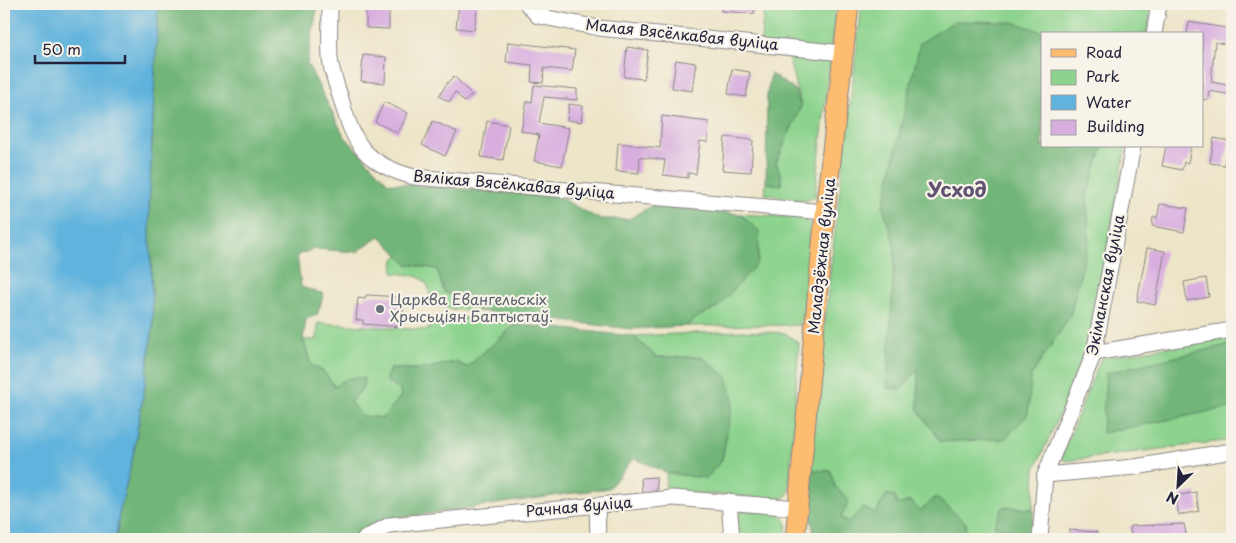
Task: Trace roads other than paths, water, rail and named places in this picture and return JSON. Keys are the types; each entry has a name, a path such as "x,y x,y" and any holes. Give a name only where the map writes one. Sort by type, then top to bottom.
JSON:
{"main road":[{"name":"Маладзёжная вуліца","path":"797,539 798,508 826,212 849,4"}],"street":[{"name":"Вялікая Вясёлкавая вуліца","path":"330,4 330,59 350,131 362,149 377,162 394,172 414,177 826,212"},
{"name":"Малая Вясёлкавая вуліца","path":"527,4 538,16 599,28 843,53"},
{"path":"1154,32 1159,4"},
{"name":"Экіманская вуліца","path":"1040,539 1045,475 1094,352 1133,148"},
{"path":"1094,352 1232,330"},
{"path":"1045,475 1135,467 1232,451"},
{"name":"Рачная вуліца","path":"364,539 389,524 673,498 798,508"},
{"path":"729,501 732,539"},
{"path":"597,506 598,539"}],"water":[{"path":"4,4 158,4 149,208 153,327 133,456 119,514 116,539 4,539"}],"place":[{"name":"Царква Евангельскіх Хрысьціян Баптыстаў.","path":"380,309"}],"district":[{"name":"Усход","path":"957,190"}]}
